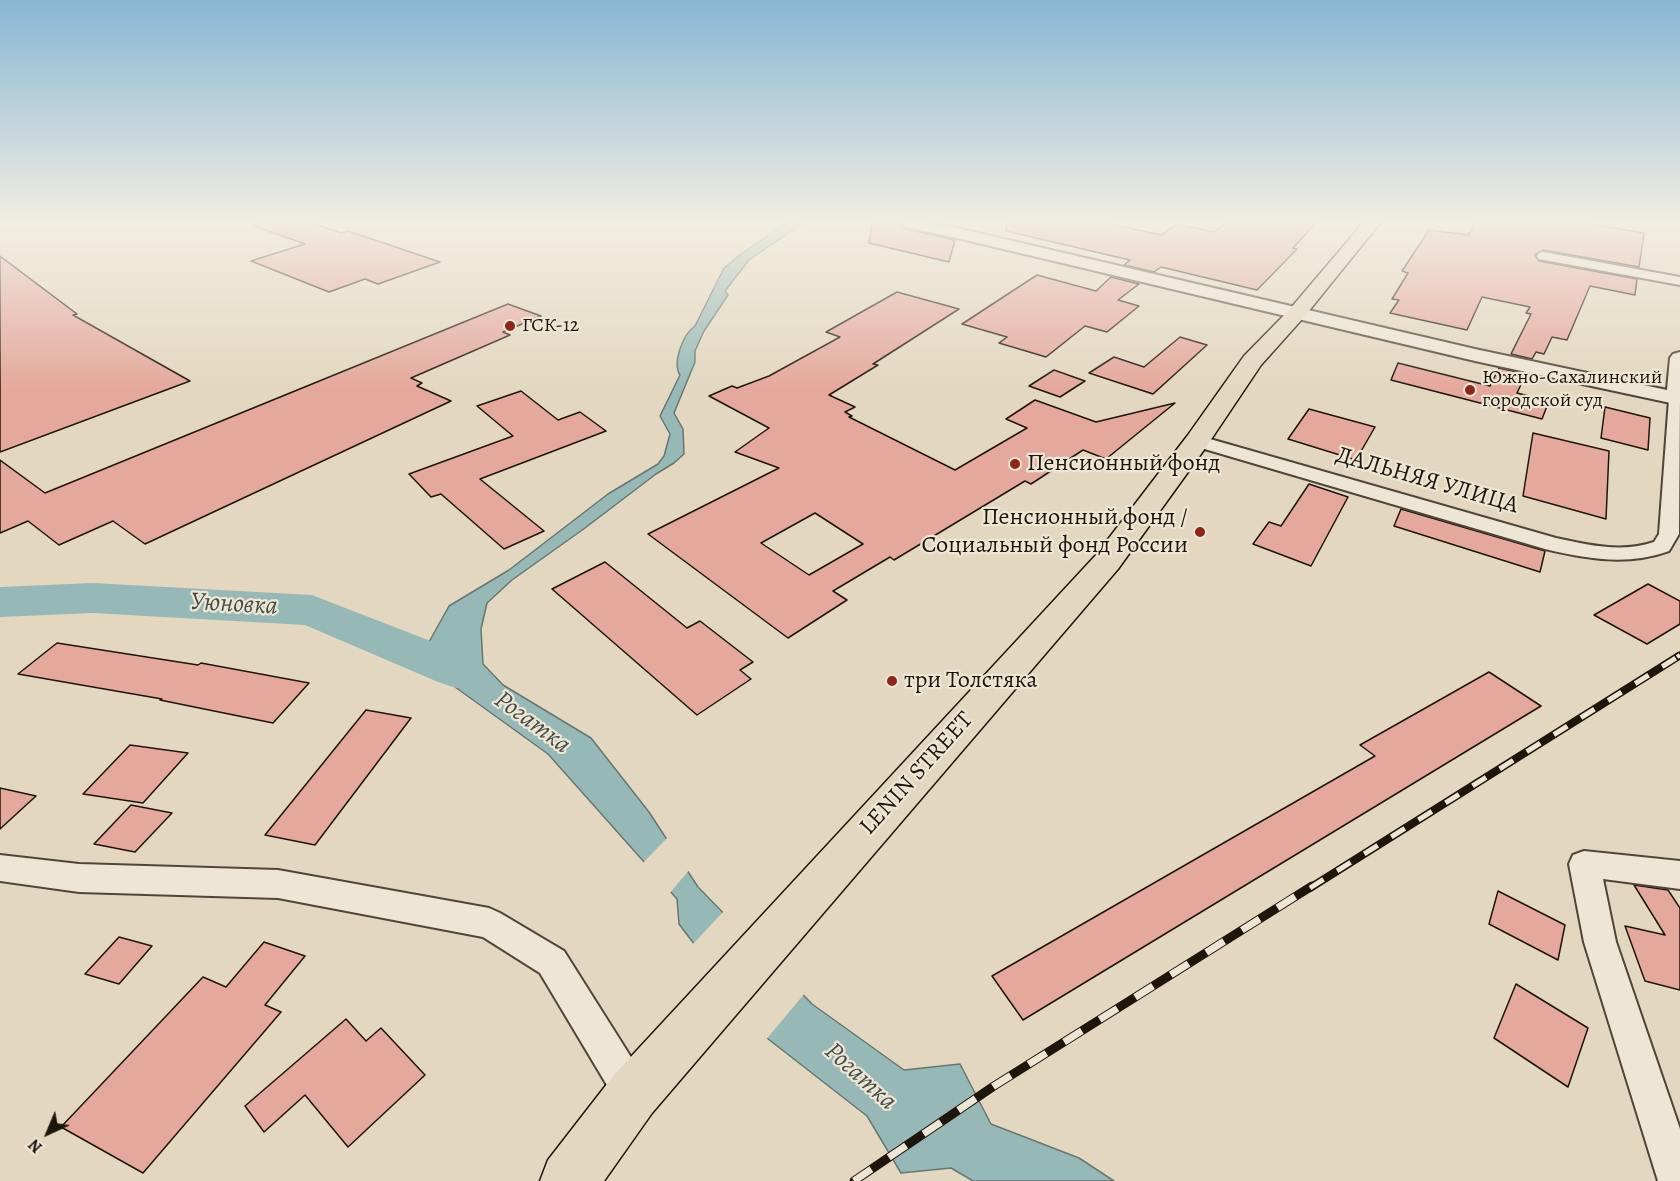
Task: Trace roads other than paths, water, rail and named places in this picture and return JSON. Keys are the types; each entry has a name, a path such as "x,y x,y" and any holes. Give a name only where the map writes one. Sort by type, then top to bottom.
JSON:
{"main road":[{"name":"LENIN STREET","path":"569,1181 633,1094 1107,562 1197,441 1252,361 1297,314 1327,278"}],"street":[{"path":"1148,278 1536,369 1677,399 1680,358"},
{"name":"ДАЛЬНЯЯ УЛИЦА","path":"1197,441 1552,544 1606,556 1644,554 1662,546 1669,534 1677,399"},
{"path":"1678,1181 1600,942 1584,864 1680,875"},
{"path":"0,868 79,878 278,884 489,923 552,962 633,1094"}],"water":[{"name":"Рогатка","path":"719,278 735,278 725,291 728,295 704,331 695,351 695,362 674,413 683,429 684,454 512,580 487,603 481,629 483,664 503,685 591,738 649,812 698,887 812,1004 904,1070 960,1064 991,1124 1079,1158 1114,1181 973,1181 951,1168 901,1173 867,1116 763,1035 679,924 677,899 548,754 430,669 429,642 449,606 509,570 608,494 658,464 664,456 670,434 660,416 680,375 677,363 680,349 686,335 695,326"}],"waterway":[{"name":"Уюновка","path":"0,602 93,598 312,610 456,670"}],"railway":[{"path":"1310,888 1679,656"},
{"path":"854,1181 994,1086 1312,886"}],"place":[{"name":"ГСК-12","path":"510,326"},
{"name":"Южно-Сахалинский городской суд","path":"1470,390"},
{"name":"Пенсионный фонд","path":"1015,464"},
{"name":"Пенсионный фонд / Социальный фонд России","path":"1200,532"},
{"name":"три Толстяка","path":"892,681"}]}
